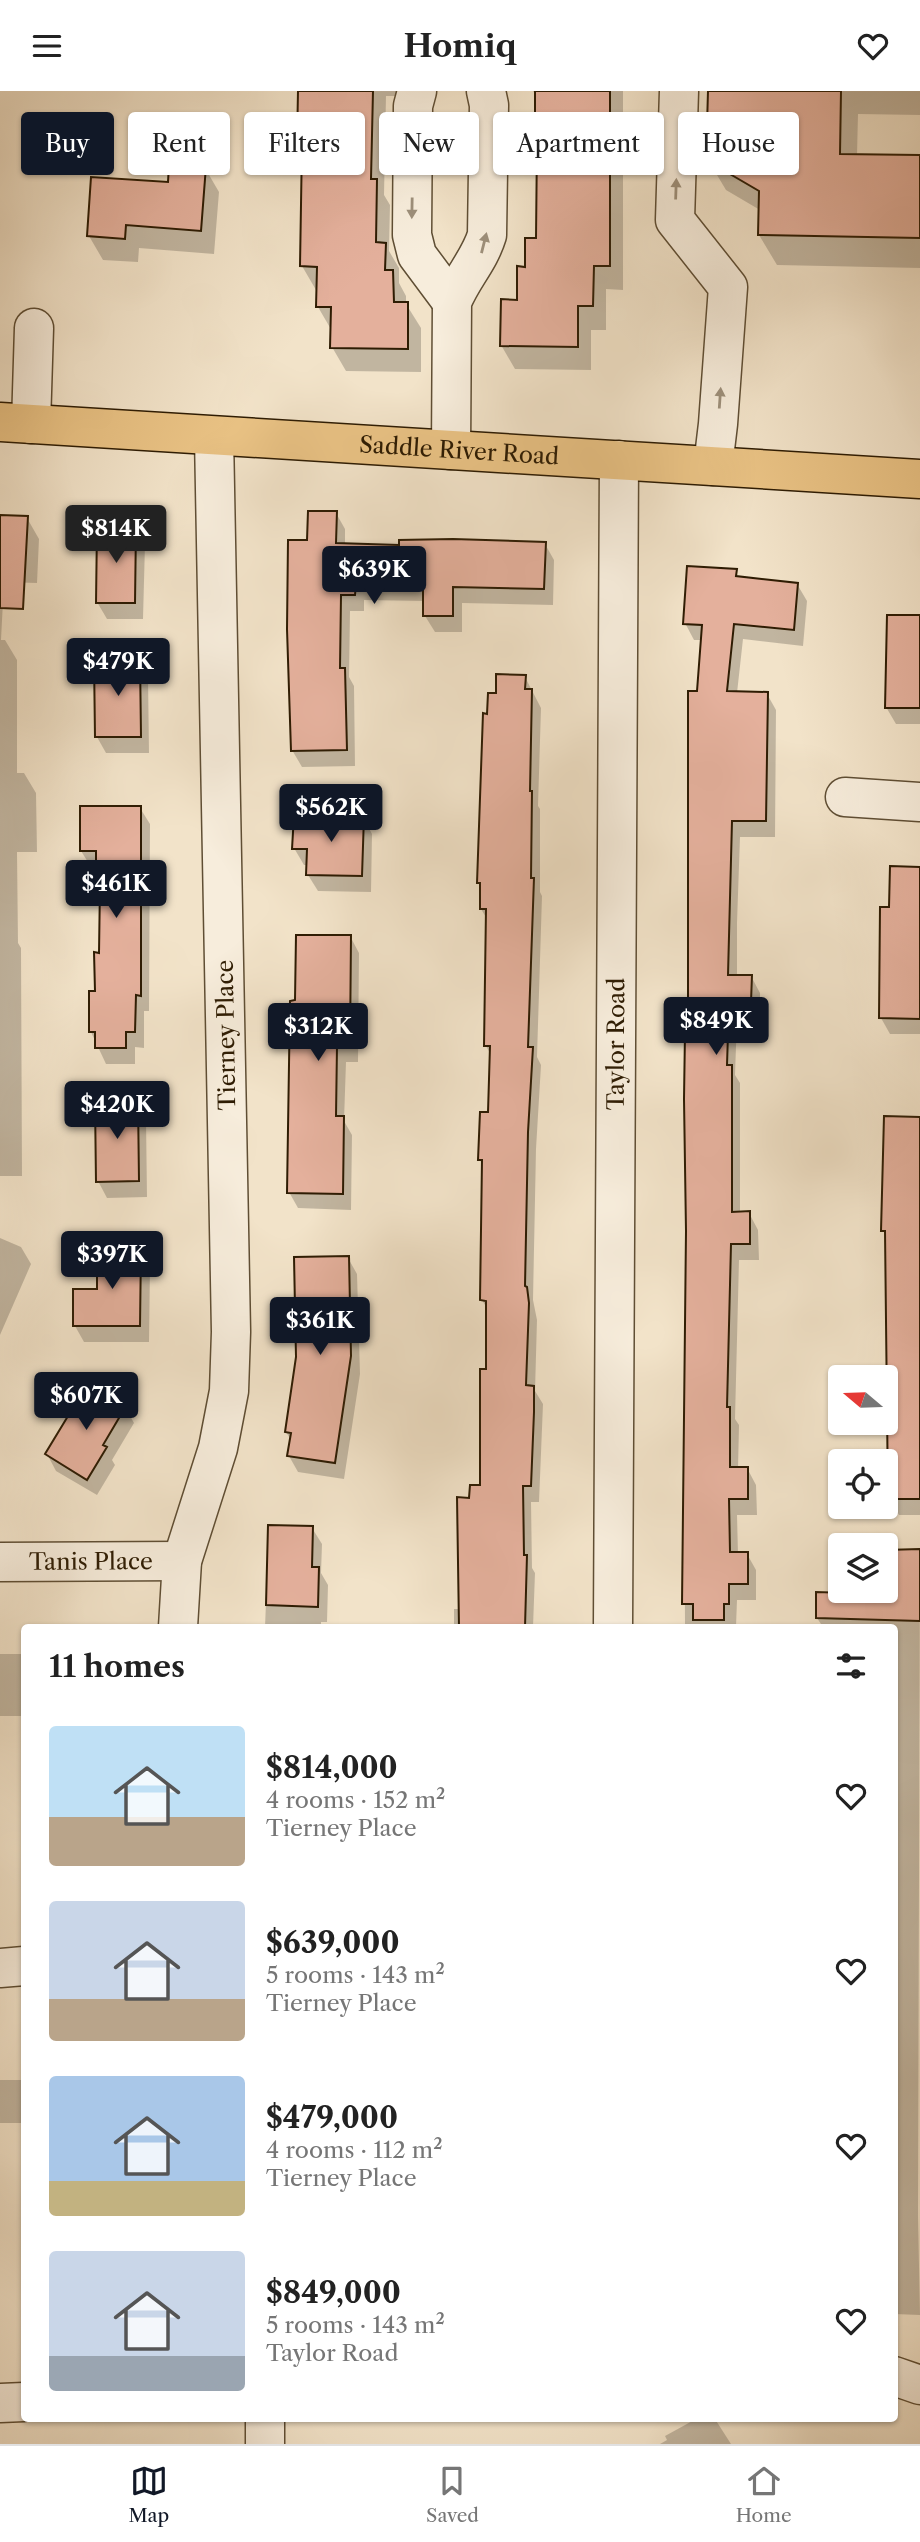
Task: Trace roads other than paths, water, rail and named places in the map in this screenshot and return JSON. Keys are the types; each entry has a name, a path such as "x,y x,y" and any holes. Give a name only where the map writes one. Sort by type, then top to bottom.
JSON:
{"main road":[{"name":"Saddle River Road","path":"15,423 920,479"}],"street":[{"path":"417,91 413,106 412,235 417,255 452,302"},
{"path":"451,450 452,302 459,285 481,255 487,235 489,105 486,91"},
{"path":"679,91 675,220 727,287 718,424 712,466"},
{"path":"15,423 33,328"},
{"name":"Tierney Place","path":"178,1624 183,1561 218,1448 229,1391 231,1332 214,436"},
{"name":"Taylor Road","path":"613,1624 619,460"},
{"path":"845,797 920,802"},
{"name":"Tanis Place","path":"0,1562 183,1561"},
{"path":"0,1968 21,1966"},
{"path":"898,2377 920,2385"},
{"path":"0,2403 21,2402"},
{"path":"265,2422 265,2444"}]}
